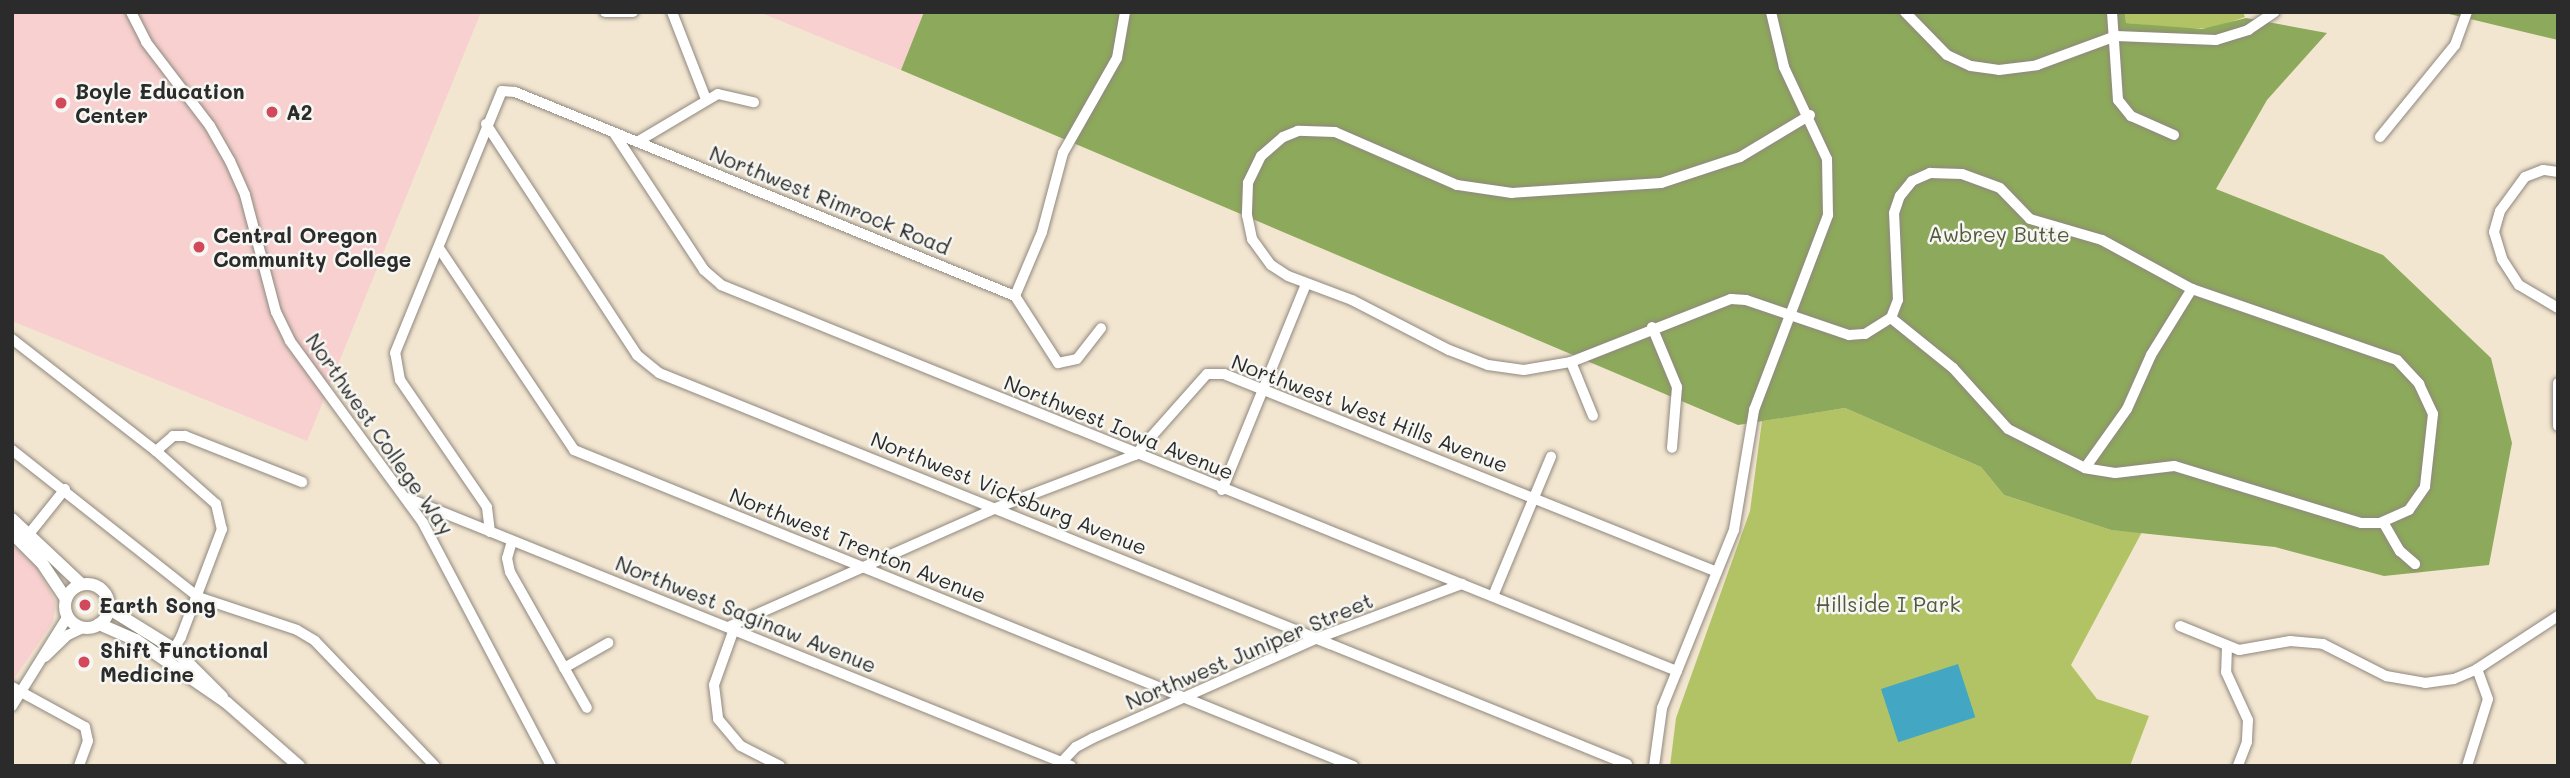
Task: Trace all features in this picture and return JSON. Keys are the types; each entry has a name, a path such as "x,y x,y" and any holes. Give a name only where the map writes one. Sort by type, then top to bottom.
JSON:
{"main road":[{"path":"12,519 66,599 68,616 83,628 99,624 115,628 170,655"},
{"path":"21,536 81,584 99,589 108,608 170,655 299,766"},
{"path":"66,599 81,584"},
{"path":"99,624 108,608"}],"street":[{"name":"Northwest College Way","path":"131,12 146,41 210,126 230,161 245,195 276,312 290,341 407,498 469,605 551,766"},
{"path":"605,12 633,12"},
{"path":"672,12 706,99"},
{"path":"1101,328 1077,359 1058,363 1015,296 1042,232 1063,153 1116,58 1125,12"},
{"path":"1654,766 1657,724 1739,511 1755,410 1824,231 1830,198 1827,159 1810,115 1784,67 1771,12"},
{"path":"1905,12 1922,35 1947,55 1988,69 2037,65 2116,36 2216,40 2248,30 2275,12"},
{"path":"2112,12 2116,36 2118,100 2131,116 2174,135"},
{"path":"2380,137 2455,45 2467,12"},
{"name":"Northwest Rimrock Road","path":"486,124 502,91 515,92 1015,296"},
{"path":"637,142 706,99 728,94 754,102"},
{"path":"1810,115 1740,157 1661,183 1512,193 1457,185 1335,132 1298,131 1283,137 1261,156 1248,183 1247,215 1252,239 1271,265 1306,284 1352,300 1488,365 1524,370 1571,362 1652,327 1731,299 1792,315 1849,335 1865,334 1891,317 1900,286 1894,230 1900,196 1912,181 1942,170 2000,188 2030,219 2102,240 2192,289 2383,352 2412,373 2433,414 2425,487 2409,510 2383,522 2361,523 2174,466 2115,473 2085,468 2008,429 1953,368 1891,317"},
{"path":"486,124 439,248 398,342 397,372 487,507 490,532"},
{"name":"Northwest Vicksburg Avenue","path":"486,124 638,355 659,373 1627,764"},
{"name":"Northwest Iowa Avenue","path":"614,133 704,270 721,285 1135,455 1677,671"},
{"path":"2557,170 2536,172 2517,185 2500,211 2494,232 2502,259 2519,285 2558,308"},
{"name":"Northwest Trenton Avenue","path":"439,248 574,450 1353,766"},
{"path":"1222,490 1306,284"},
{"path":"2085,468 2127,409 2151,355 2192,289"},
{"path":"1652,327 1677,387 1672,448"},
{"path":"12,339 156,451 209,495 220,511 222,529 198,597 170,655"},
{"path":"1571,362 1593,416"},
{"name":"Northwest West Hills Avenue","path":"731,628 996,508 1135,455 1207,374 1224,374 1717,572"},
{"path":"2558,383 2558,426"},
{"path":"156,451 173,436 184,436 302,482"},
{"path":"12,450 65,489 198,597 294,629 315,641 435,766"},
{"path":"1493,596 1551,457"},
{"path":"21,536 65,489"},
{"name":"Northwest Saginaw Avenue","path":"407,498 1064,764"},
{"path":"2383,522 2400,551 2415,564"},
{"path":"512,541 507,558 510,572 587,708"},
{"name":"Northwest Juniper Street","path":"1064,764 1076,747 1188,699 1318,638 1462,584"},
{"path":"36,668 68,616"},
{"path":"2180,626 2227,647 2257,649 2290,641 2323,643 2386,676 2413,683 2454,679 2477,669 2558,616"},
{"path":"12,706 17,689 36,668 68,635 83,628"},
{"path":"731,628 715,685 718,719 751,753 780,766"},
{"path":"564,668 608,643"},
{"path":"2227,647 2226,672 2248,720 2247,742 2238,766"},
{"path":"2467,766 2488,699 2477,669"},
{"path":"17,689 85,727 88,741 79,766"}],"shaded area":[{"name":"Central Oregon Community College","path":"12,12 481,12 307,441 12,321"},
{"path":"759,12 924,12 901,70"},
{"path":"12,544 36,566 56,602 53,622 14,679"}],"green space":[{"name":"Awbrey Butte","path":"924,12 2125,12 2126,23 2202,29 2246,18 2327,33 2267,100 2216,189 2383,255 2491,358 2512,443 2489,565 2384,576 2275,547 2111,530 2004,495 1981,467 1845,408 1738,425 901,70"},
{"path":"2125,12 2243,12 2245,17 2213,28 2187,29 2126,23"},
{"path":"2441,12 2558,12 2558,40"},
{"name":"Hillside I Park","path":"1845,408 1981,467 2004,495 2111,530 2142,532 2071,665 2097,699 2149,716 2130,766 1670,766 1676,718 1750,511 1762,421"}],"water":[{"path":"1958,664 1975,717 1898,742 1881,689"}],"place":[{"name":"Boyle Education Center","path":"61,103"},
{"name":"A2","path":"272,112"},
{"name":"Central Oregon Community College","path":"199,247"},
{"name":"Earth Song","path":"85,605"},
{"name":"Shift Functional Medicine","path":"84,662"}]}
